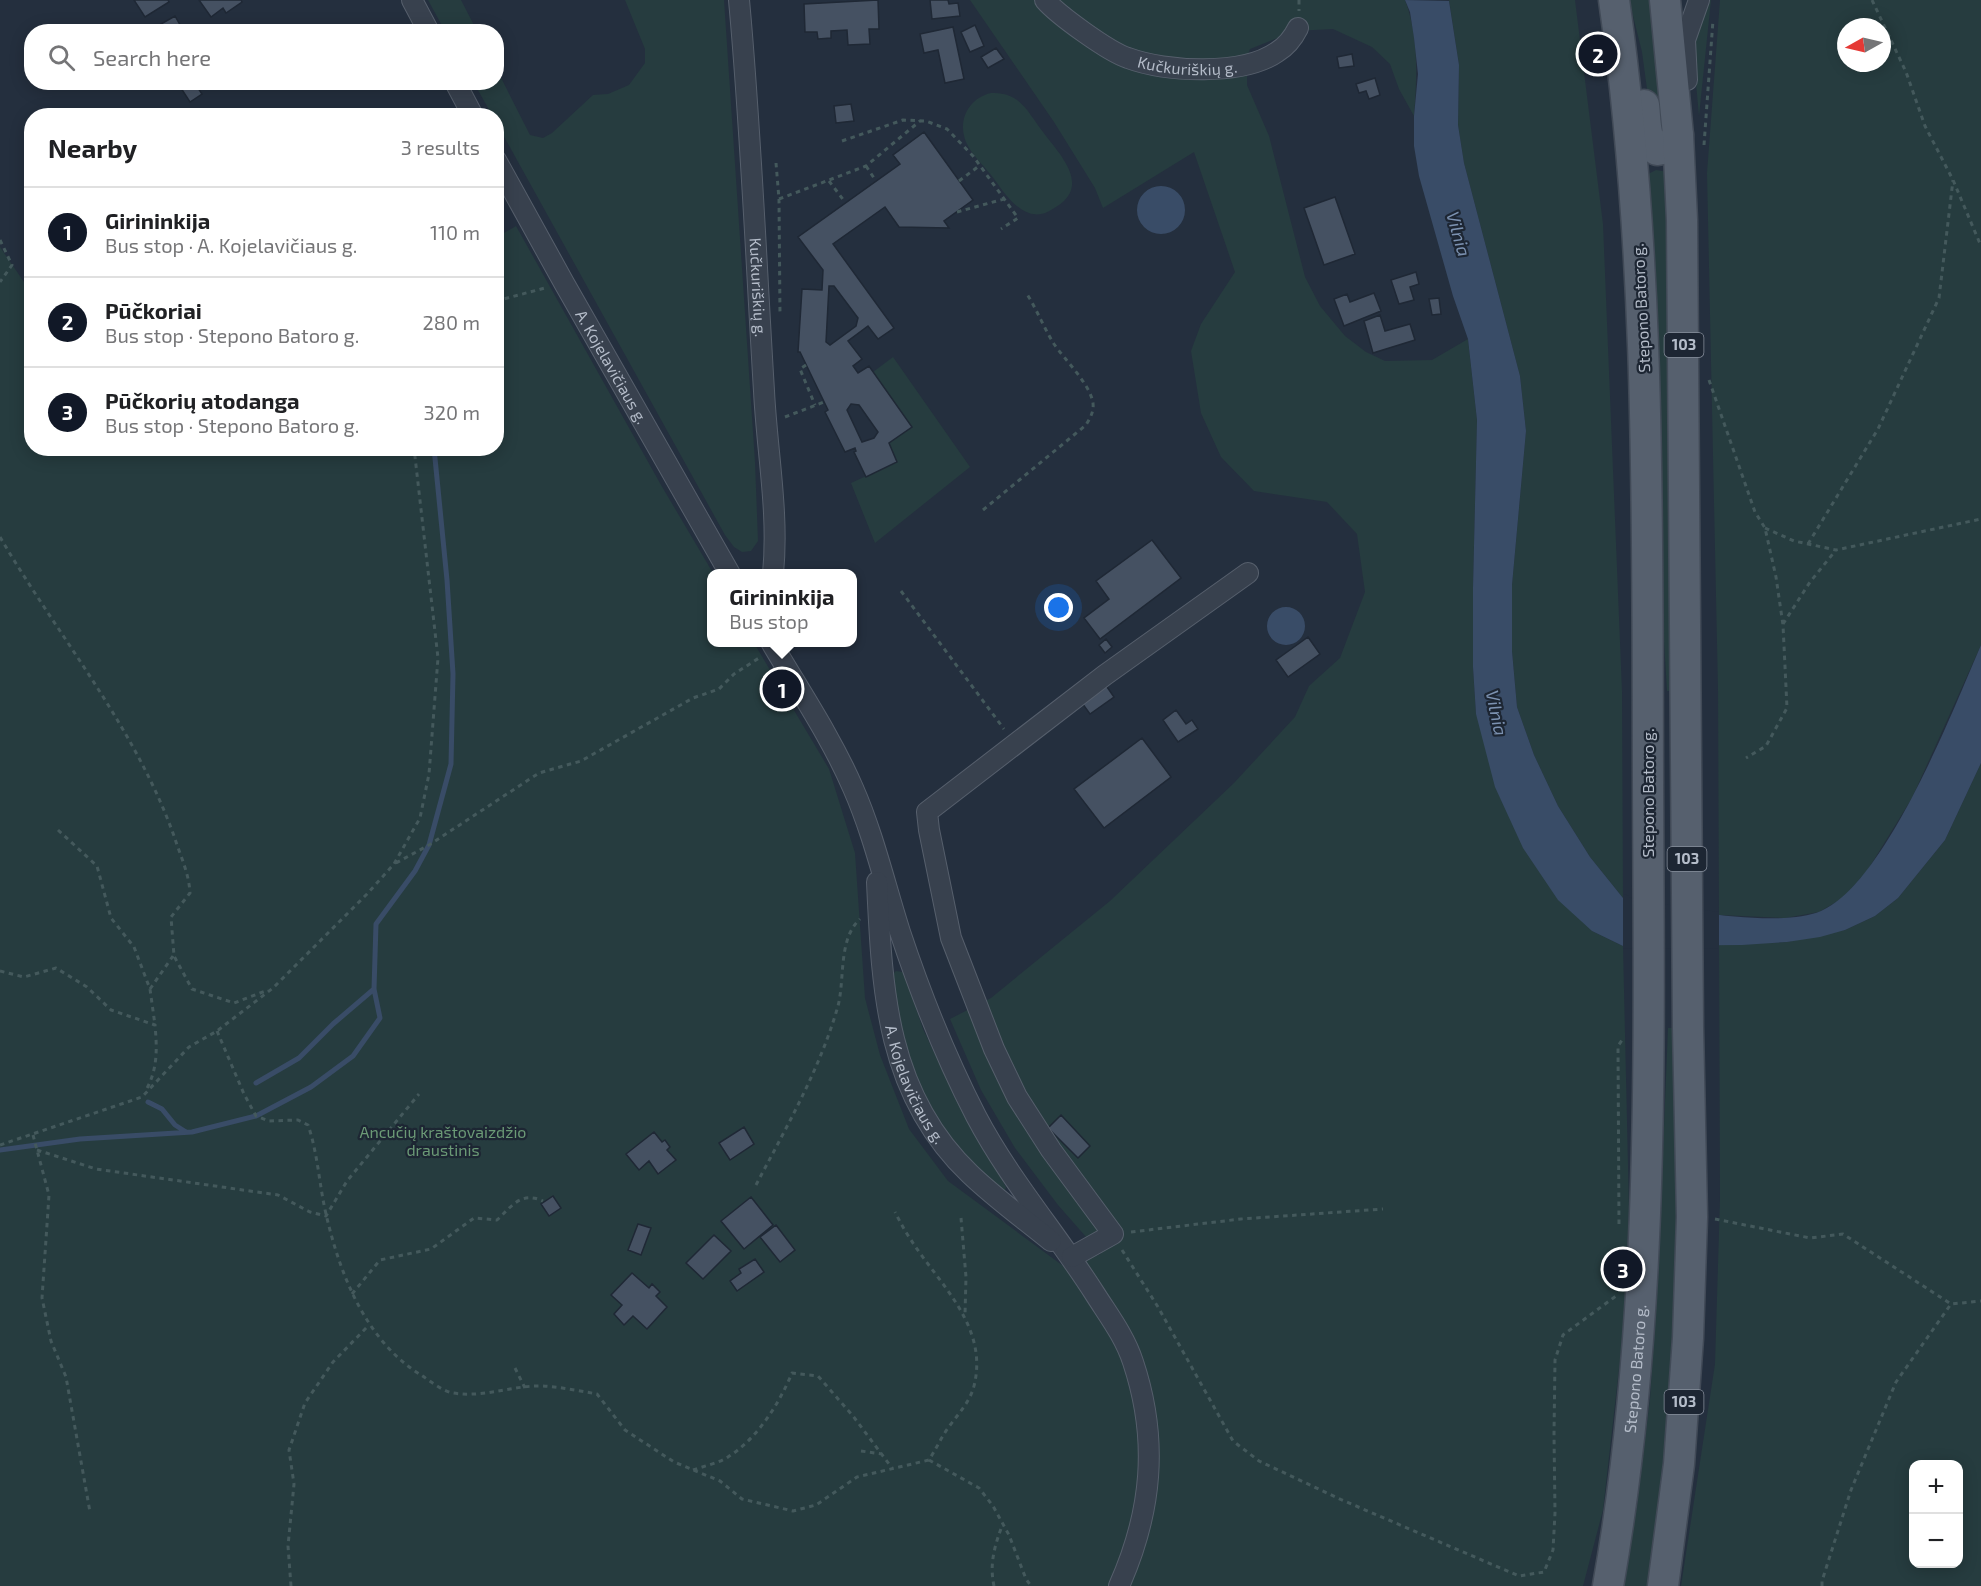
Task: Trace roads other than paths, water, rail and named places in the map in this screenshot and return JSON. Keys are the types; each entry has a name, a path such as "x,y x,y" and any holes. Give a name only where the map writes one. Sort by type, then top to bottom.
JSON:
{"main road":[{"name":"Stepono Batoro g.","path":"1608,1586 1628,1455 1639,1332 1638,1030 1647,691 1644,345 1637,222 1614,0"},
{"name":"103","path":"1663,1586 1679,1464 1688,1338 1692,1217 1688,1028 1683,296 1678,135 1665,0"},
{"path":"1618,29 1634,56 1639,72 1647,134 1651,146 1657,150 1665,150 1678,135"}],"street":[{"path":"412,0 425,24"},
{"name":"Kučkuriškių g.","path":"739,0 748,95 774,529 773,569"},
{"name":"Kučkuriškių g.","path":"1045,0 1088,34 1126,58 1158,67 1239,66 1260,61 1277,52 1292,39 1298,28"},
{"path":"1678,135 1688,111 1685,40 1699,0"},
{"path":"459,90 469,108"},
{"name":"A. Kojelavičiaus g.","path":"504,174 728,569"},
{"path":"1072,1257 1113,1234 1028,1115 994,1049 951,938 927,812 1105,675 1248,573"},
{"name":"A. Kojelavičiaus g.","path":"773,647 834,749 854,790 929,1015 977,1119 1072,1257 1120,1332 1133,1360 1146,1422 1149,1471 1147,1498 1133,1555 1119,1586"},
{"name":"A. Kojelavičiaus g.","path":"875,852 880,949 886,1004 898,1055 913,1098 939,1140 970,1174 1072,1257"}],"water":[{"name":"Vilnia","path":"1405,0 1449,1 1459,65 1458,125 1464,163 1520,376 1526,431 1512,585 1512,651 1517,707 1534,755 1558,806 1590,857 1623,898 1635,903 1755,918 1803,916 1821,911 1845,894 1869,867 1893,832 1935,750 1981,645 1981,763 1945,840 1898,898 1875,916 1845,930 1787,942 1742,945 1623,946 1592,931 1558,900 1523,848 1495,787 1476,714 1473,667 1473,588 1477,420 1468,339 1453,296 1419,176 1414,146 1418,74 1410,12"},
{"path":"1161,186 1178,193 1185,210 1178,227 1161,234 1144,227 1137,210 1144,193"},
{"path":"1286,607 1293,608 1299,613 1304,619 1304,633 1299,639 1293,644 1286,645 1279,644 1273,639 1268,633 1267,626 1268,619 1273,613 1279,608"}],"waterway":[{"path":"0,1150 80,1139 192,1132 256,1116 311,1087 353,1056 380,1018 374,989 376,924 415,871 429,845 451,764 453,674 447,580 435,456"},
{"path":"256,1083 299,1058 333,1024 374,989"},
{"path":"148,1102 162,1109 175,1125 186,1132"}],"place":[{"name":"Pūčkoriai","path":"1598,54"},
{"name":"Girininkija","path":"782,689"},
{"name":"Pūčkorių atodanga","path":"1623,1269"}],"park label":[{"name":"Ancučių kraštovaizdžio draustinis","path":"443,1141"}]}
